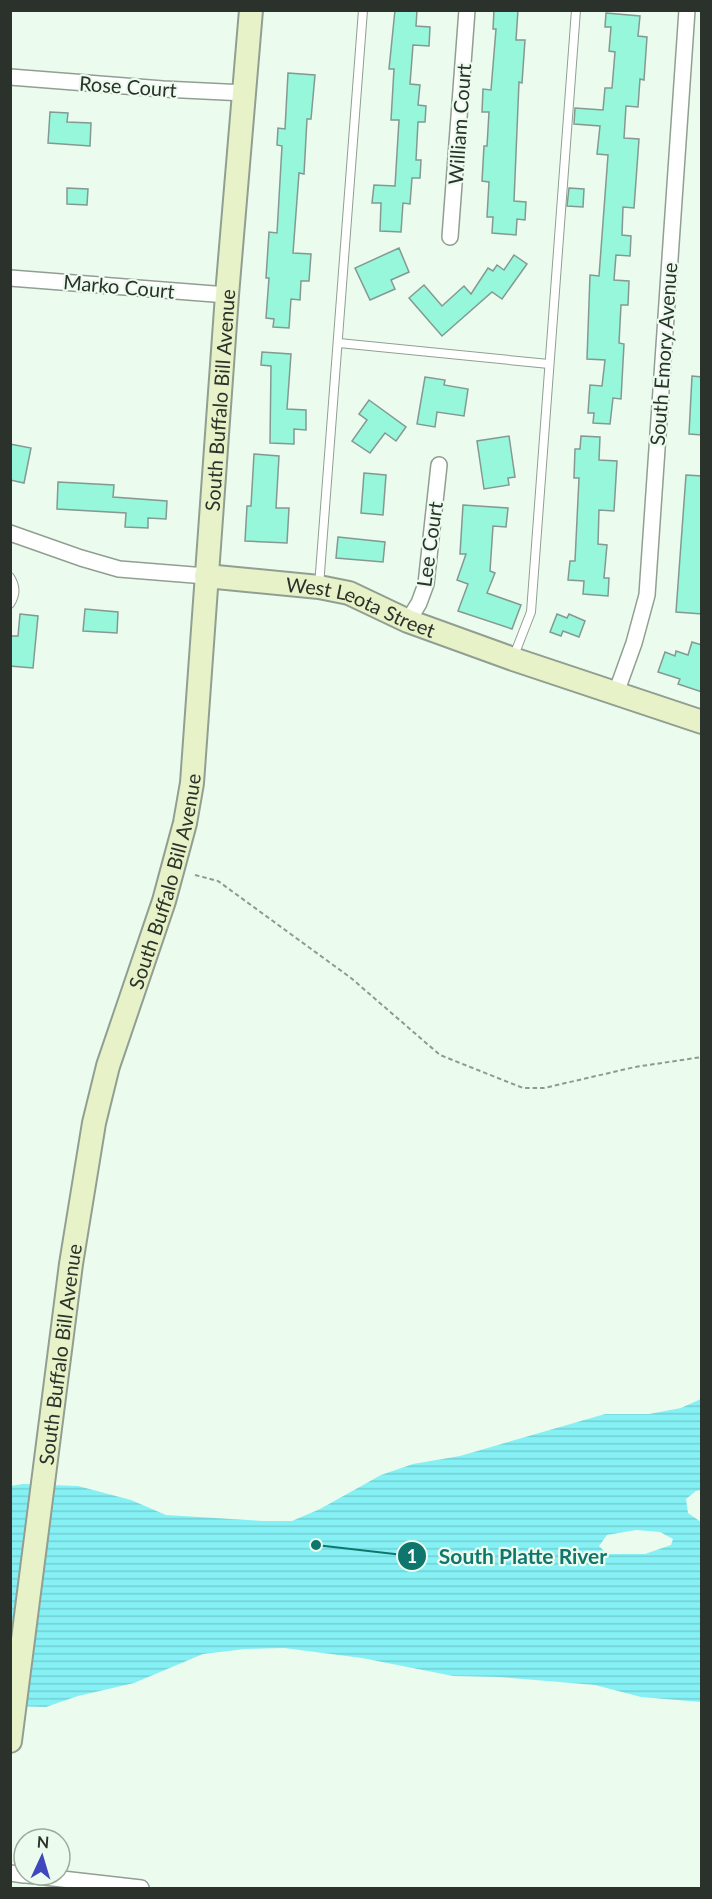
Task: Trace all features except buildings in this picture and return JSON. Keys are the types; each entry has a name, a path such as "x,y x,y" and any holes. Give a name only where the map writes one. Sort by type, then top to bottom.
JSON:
{"main road":[{"name":"South Buffalo Bill Avenue","path":"10,1741 71,1264 94,1123 108,1066 164,901 185,823 192,783 227,295 251,10"},
{"name":"West Leota Street","path":"206,576 319,587 349,593 408,621 513,659 702,722"}],"street":[{"name":"William Court","path":"450,237 467,10"},
{"name":"South Emory Avenue","path":"616,693 634,643 647,595 687,10"},
{"name":"Rose Court","path":"10,76 163,89 245,93"},
{"name":"Marko Court","path":"10,278 227,295"},
{"name":"Lee Court","path":"408,621 426,585 439,465"},
{"name":"West Leota Street","path":"11,536 119,569 206,576"},
{"path":"72,1880 141,1888"}],"lane":[{"path":"319,587 363,10"},
{"path":"513,659 531,612 576,10"},
{"path":"339,343 549,364"},
{"path":"10,577 15,588 15,596 10,604"}],"path":[{"path":"195,875 218,881 351,978 440,1055 523,1088 544,1088 634,1067 702,1058"}],"water":[{"path":"701,1399 701,1490 686,1499 688,1513 701,1522 701,1702 641,1697 595,1685 499,1677 453,1676 362,1658 284,1648 245,1649 203,1654 134,1683 78,1696 46,1707 11,1706 10,1486 23,1484 78,1486 131,1500 166,1515 292,1521 320,1509 381,1475 413,1464 460,1456 605,1414 649,1414 681,1408","holes":["636,1530 660,1532 673,1539 671,1545 645,1554 607,1554 599,1546 607,1535"]}],"place":[{"name":"South Platte River","path":"316,1545"}]}
